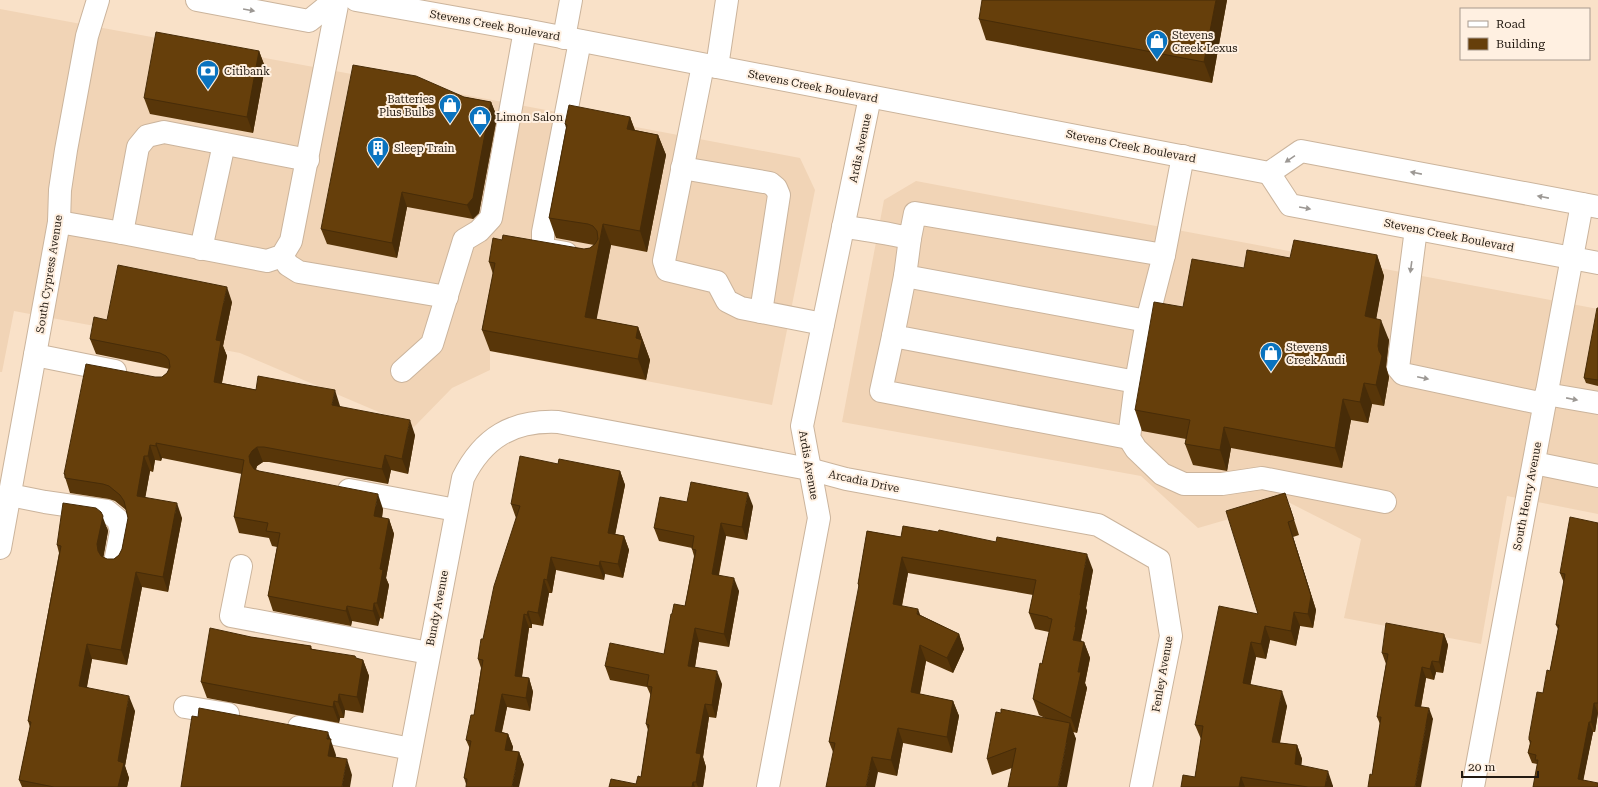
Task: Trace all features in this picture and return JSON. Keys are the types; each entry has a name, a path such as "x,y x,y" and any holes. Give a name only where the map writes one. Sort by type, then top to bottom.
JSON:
{"street":[{"name":"South Cypress Avenue","path":"0,548 8,482 35,355 59,222 60,190 66,150 87,36 98,0"},
{"path":"197,0 309,21 335,0"},
{"path":"59,222 266,261 282,256 291,241 338,0"},
{"name":"Stevens Creek Boulevard","path":"356,0 525,30 1269,173 1290,205 1598,263"},
{"path":"571,0 572,40 543,232 543,249 586,256"},
{"path":"727,0 682,168 664,261 667,270 717,282 727,301 741,308 823,324"},
{"path":"402,371 432,344 464,240 479,231 491,218 525,30"},
{"name":"Ardis Avenue","path":"768,787 819,518 802,426 870,97"},
{"path":"122,233 138,147 147,136 164,132 308,160"},
{"path":"201,249 224,144"},
{"path":"1269,173 1301,151 1590,206"},
{"path":"1183,156 1164,255 1147,321 1136,382 1129,438 1136,449 1162,474 1184,484 1222,484 1262,478 1385,502"},
{"path":"682,168 770,183 776,188 779,195 761,312"},
{"name":"South Henry Avenue","path":"1473,787 1572,258 1590,206"},
{"path":"1129,438 881,391 905,276 910,238 915,212 1164,255"},
{"path":"843,227 866,229 873,232 910,238"},
{"path":"1416,229 1398,368 1403,374 1545,399 1598,403"},
{"path":"282,256 288,266 299,272 447,297"},
{"path":"905,276 1147,321"},
{"path":"893,336 1136,382"},
{"path":"35,355 132,374"},
{"name":"Arcadia Drive","path":"493,439 508,430 524,424 558,422 809,469 848,479 1098,525 1159,560"},
{"name":"Bundy Avenue","path":"404,787 463,478 481,450 493,439"},
{"path":"1534,463 1598,476"},
{"path":"8,482 45,502 107,511 118,520 121,531 115,562"},
{"path":"329,486 456,510"},
{"name":"Fenley Avenue","path":"1141,787 1170,636 1159,560"},
{"path":"241,566 231,616 429,653"},
{"path":"185,707 246,718"},
{"path":"276,723 411,749"}],"shaded area":[{"path":"0,9 800,158 815,190 772,405 490,351 490,370 452,388 414,427 240,353 14,311 2,372 0,372"},
{"path":"916,181 1598,309 1598,514 1507,496 1481,644 1344,618 1361,539 1288,502 1198,528 1141,476 842,422 884,200"}],"building":[{"name":"Stevens Creek Lexus","path":"982,0 1216,0 1204,62 979,19"},
{"name":"Citibank","path":"156,32 259,51 247,117 144,98"},
{"path":"353,65 416,76 464,97 491,102 473,198 467,205 402,192 392,243 321,229"},
{"path":"569,105 630,117 627,129 658,135 640,231 603,224 585,317 638,327 636,338 642,340 638,359 482,330 495,263 489,262 493,238 502,240 503,235 584,249 590,248 598,239 597,231 593,226 549,218 567,125 565,124"},
{"name":"Stevens Creek Audi","path":"1294,240 1377,255 1365,316 1381,320 1378,346 1382,356 1376,385 1364,383 1360,402 1343,399 1335,448 1224,427 1220,450 1185,444 1190,420 1135,410 1154,302 1183,307 1192,259 1244,268 1247,250 1290,258"},
{"path":"118,265 227,287 216,340 221,341 214,382 256,390 258,376 335,390 332,405 410,420 402,459 385,455 382,469 264,447 257,447 249,456 250,463 254,469 259,471 378,494 374,516 389,519 380,569 383,570 377,603 374,603 373,611 347,606 346,611 268,596 280,533 266,531 268,523 234,517 244,460 156,443 156,446 150,445 148,456 144,456 137,496 177,503 163,577 136,572 121,650 87,644 79,686 129,696 118,761 124,763 118,787 54,787 19,780 31,722 28,721 61,546 57,545 63,503 96,508 101,512 103,516 97,544 98,551 101,556 107,559 114,559 119,555 122,549 128,518 124,501 120,495 109,486 65,478 64,474 86,364 155,377 162,377 167,373 170,367 169,360 166,356 160,353 90,339 94,317 107,320"},
{"path":"1598,308 1598,380 1584,378"},
{"path":"520,456 558,464 559,459 620,471 608,533 624,536 618,564 600,561 599,566 551,557 547,580 544,579 538,613 528,611 527,615 524,614 515,676 529,678 526,698 502,694 495,731 508,734 505,750 519,752 512,787 466,787 467,779 464,778 471,741 466,740 471,715 474,715 483,660 478,659 481,639 483,639 494,586 520,506 511,504"},
{"path":"691,482 748,493 742,527 721,523 712,574 734,578 724,634 695,628 688,666 717,671 712,705 705,704 696,753 701,754 696,782 693,782 692,787 609,787 611,779 636,784 638,776 641,777 649,725 646,724 652,687 647,686 649,675 605,666 610,643 664,654 674,604 685,606 696,550 692,549 694,536 654,528 660,497 687,502"},
{"path":"1285,493 1294,520 1288,522 1311,596 1308,614 1294,612 1291,631 1265,626 1261,644 1251,642 1243,683 1282,691 1272,742 1297,745 1295,764 1328,771 1325,787 1308,787 1241,777 1239,787 1181,787 1183,775 1195,777 1203,726 1195,725 1219,606 1258,614 1226,511"},
{"path":"1570,517 1598,523 1598,703 1594,703 1591,722 1589,722 1578,779 1598,783 1598,787 1533,787 1538,760 1535,760 1536,755 1528,753 1531,741 1529,740 1529,737 1537,692 1543,693 1547,670 1550,671 1559,625 1556,625 1565,574 1560,573"},
{"path":"903,526 938,532 939,530 996,542 997,537 1087,554 1073,640 1084,642 1078,672 1081,672 1071,718 1033,699 1040,663 1042,664 1052,619 1029,613 1036,580 902,557 893,604 918,609 917,614 959,634 947,658 920,645 911,692 953,701 947,737 898,728 891,760 872,757 866,787 826,787 835,743 829,742 859,585 867,531 901,537"},
{"path":"1386,623 1444,634 1439,662 1432,661 1430,669 1422,667 1415,706 1429,708 1415,787 1368,787 1370,774 1372,775 1381,717 1377,717 1388,654 1382,653"},
{"path":"210,628 251,637 311,646 310,649 355,656 356,658 363,660 357,697 339,694 338,702 334,701 333,707 201,682"},
{"path":"199,708 328,732 327,739 331,739 328,756 347,759 342,787 181,787 192,716 198,717"},
{"path":"1001,709 1070,723 1058,787 1008,787 1016,748 987,759 996,712 1001,713"}],"place":[{"name":"Stevens Creek Lexus","path":"1157,60"},
{"name":"Citibank","path":"208,90"},
{"name":"Batteries Plus Bulbs","path":"450,124"},
{"name":"Limon Salon","path":"480,136"},
{"name":"Sleep Train","path":"378,168"},
{"name":"Stevens Creek Audi","path":"1271,372"}]}
